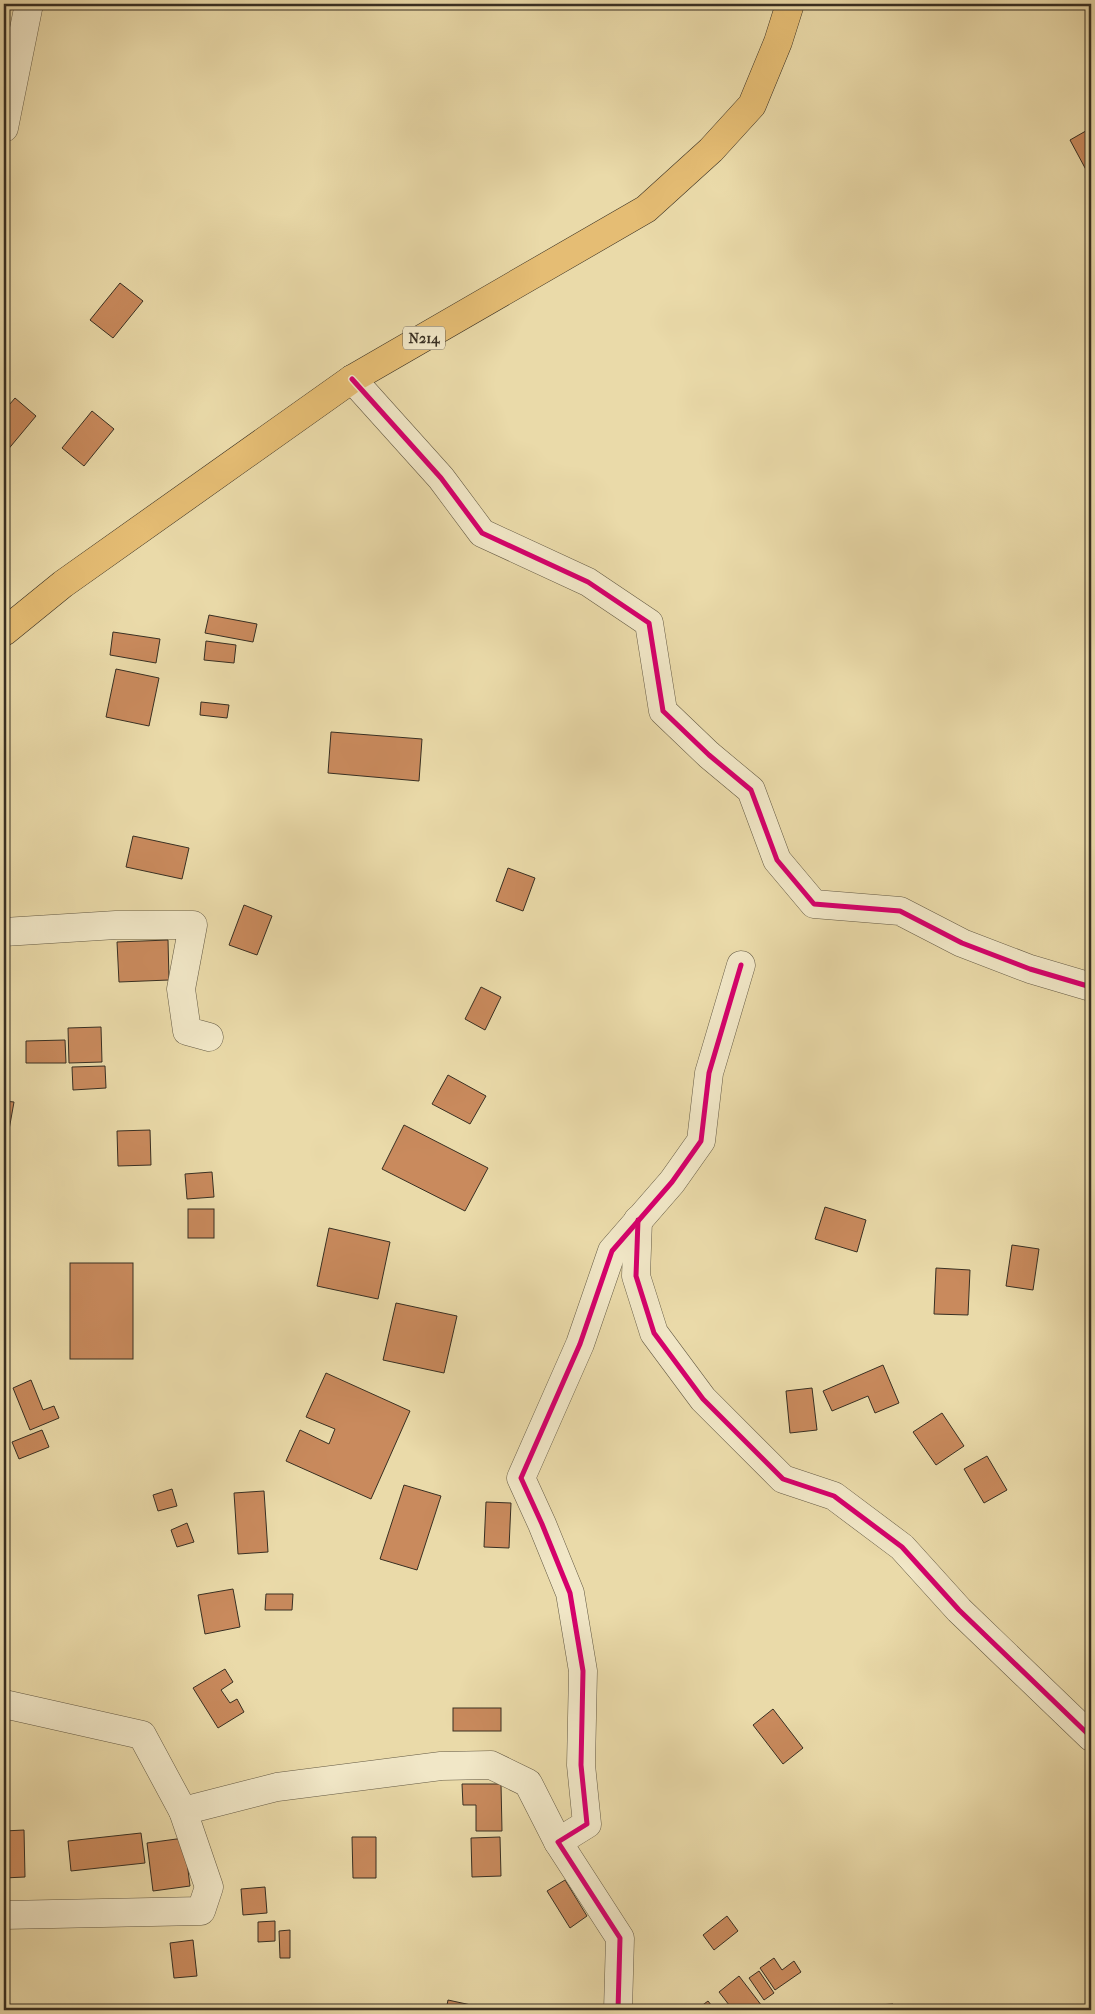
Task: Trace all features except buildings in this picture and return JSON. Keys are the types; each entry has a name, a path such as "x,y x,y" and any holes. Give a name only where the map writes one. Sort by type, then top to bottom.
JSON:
{"highway":[{"name":"N214","path":"4,632 63,584 352,379 646,209 712,150 752,105 778,42 790,4"}],"street":[{"path":"4,128 29,4"},
{"path":"352,379 441,478 482,533 588,582 649,623 662,711 708,755 751,790 777,860 814,904 900,911 962,943 1030,969 1091,988"},
{"path":"4,932 116,925 193,925 181,988 187,1031 209,1037"},
{"path":"558,1842 587,1824 581,1765 583,1671 570,1593 521,1478 580,1344 612,1251 672,1182 701,1141 708,1073 741,966"},
{"path":"638,1220 636,1276 654,1333 703,1399 783,1479 834,1496 902,1547 959,1610 1091,1737"},
{"path":"4,1704 142,1735 183,1811 209,1887 201,1911 4,1915"},
{"path":"183,1811 277,1787 441,1766 491,1765 528,1783 558,1842 620,1938 618,2010"}],"cycle path":[{"path":"352,379 441,478 482,533 588,582 649,623 663,711 709,755 751,790 777,860 814,904 900,911 962,943 1030,969 1091,987"},
{"path":"618,2010 620,1938 558,1842 587,1824 581,1765 583,1671 570,1593 521,1478 580,1344 612,1251 672,1182 701,1141 709,1073 741,965"},
{"path":"638,1220 636,1276 654,1333 703,1399 783,1479 834,1496 902,1547 959,1610 1091,1737"}]}
